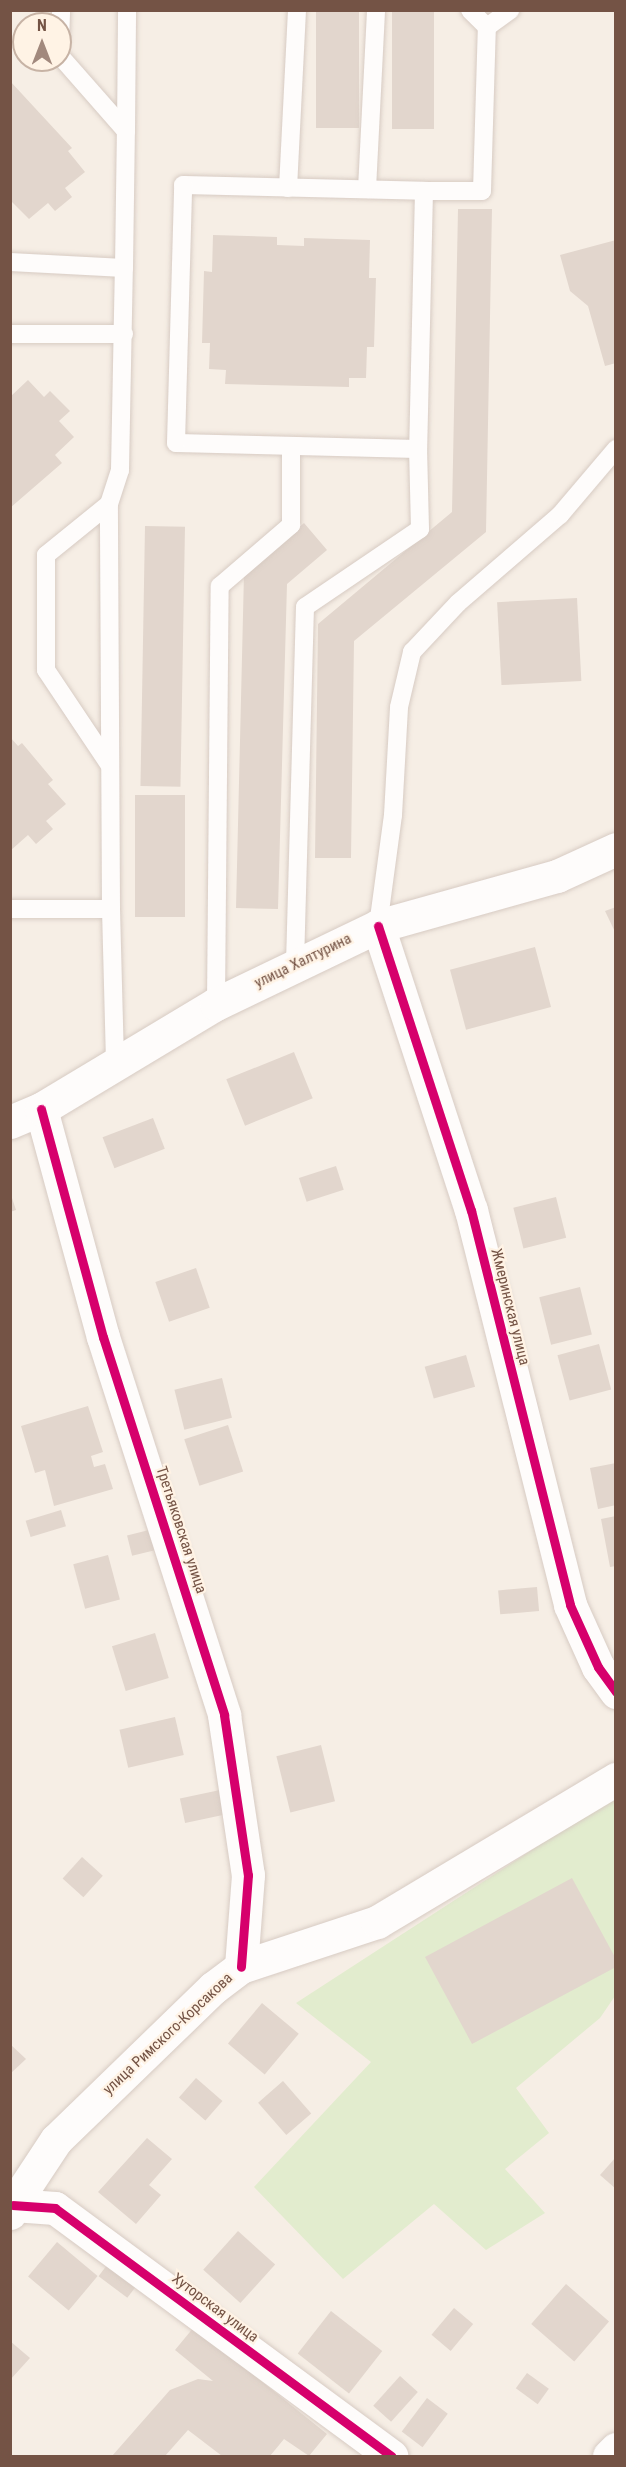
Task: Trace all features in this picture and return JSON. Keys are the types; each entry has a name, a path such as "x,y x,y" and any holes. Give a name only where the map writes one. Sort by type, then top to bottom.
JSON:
{"street":[{"name":"улица Халтурина","path":"10,1122 41,1109 216,1004 378,926 557,876 615,849"},
{"name":"Жмеринская улица","path":"378,926 471,1210 570,1605 598,1667 615,1692"},
{"name":"Третьяковская улица","path":"41,1109 102,1337 224,1715 248,1875 241,1967"},
{"name":"улица Римского-Корсакова","path":"11,2207 56,2140 213,1988 241,1967 377,1922 615,1779"},
{"name":"Хуторская улица","path":"11,2207 55,2208 391,2457"},
{"path":"609,2457 615,2449"}],"lane":[{"path":"115,1066 109,764 109,504 120,470 124,334 127,10"},
{"path":"288,188 297,10"},
{"path":"368,189 375,10"},
{"path":"418,449 176,443 183,185 482,190 487,27 470,10"},
{"path":"487,27 510,10"},
{"path":"72,70 126,131"},
{"path":"295,964 304,607 420,529 418,449 424,190"},
{"path":"10,262 124,268"},
{"path":"10,334 124,334"},
{"path":"216,1004 220,586 291,525 291,446"},
{"path":"378,926 393,815 399,707 412,652 458,603 560,515 615,449"},
{"path":"109,504 46,555 46,670 109,764"},
{"path":"10,909 111,909"}],"green space":[{"path":"615,1796 615,1996 600,2018 516,2088 549,2133 505,2169 545,2213 486,2250 434,2204 343,2279 254,2187 371,2062 296,2003"}],"building":[{"path":"316,10 359,10 359,128 316,128"},
{"path":"392,10 434,10 434,129 392,129"},
{"path":"10,81 72,148 68,151 85,172 65,188 72,197 55,211 48,203 29,219 10,200"},
{"path":"458,209 492,209 486,532 354,641 351,858 315,858 318,624 452,512"},
{"path":"213,235 277,237 277,245 304,246 304,238 370,240 369,278 376,278 374,347 367,347 366,378 349,378 349,387 225,384 226,370 209,369 210,343 202,343 204,271 212,272"},
{"path":"616,240 616,363 605,366 588,306 570,291 560,255"},
{"path":"28,380 44,397 50,391 70,411 59,421 74,437 55,455 62,463 10,508 10,397"},
{"path":"304,523 327,550 287,584 278,909 236,908 244,573"},
{"path":"145,526 185,527 180,787 140,786"},
{"path":"577,598 581,681 501,685 497,602"},
{"path":"10,737 18,746 22,743 53,780 48,784 66,804 46,821 53,829 36,844 28,835 10,851"},
{"path":"135,795 185,795 185,917 135,917"},
{"path":"616,907 616,934 605,911"},
{"path":"535,947 551,1007 466,1030 450,970"},
{"path":"294,1052 313,1098 245,1126 226,1079"},
{"path":"153,1118 165,1149 114,1168 103,1137"},
{"path":"336,1166 344,1190 307,1202 299,1178"},
{"path":"10,1192 16,1210 10,1212"},
{"path":"556,1197 566,1238 523,1248 513,1208"},
{"path":"196,1268 210,1308 169,1322 155,1282"},
{"path":"580,1287 592,1335 551,1345 539,1297"},
{"path":"599,1344 611,1389 570,1401 557,1355"},
{"path":"466,1355 475,1387 434,1399 425,1367"},
{"path":"222,1378 232,1418 184,1430 174,1390"},
{"path":"88,1406 103,1452 91,1456 94,1467 105,1464 113,1489 54,1506 45,1470 35,1473 21,1426"},
{"path":"228,1425 243,1472 199,1486 184,1439"},
{"path":"616,1463 616,1505 598,1509 590,1468"},
{"path":"61,1510 66,1526 31,1537 26,1521"},
{"path":"616,1516 616,1566 610,1567 601,1519"},
{"path":"161,1527 166,1547 132,1556 127,1535"},
{"path":"108,1555 120,1599 85,1609 73,1564"},
{"path":"537,1587 539,1611 500,1614 498,1590"},
{"path":"155,1633 169,1678 126,1691 112,1646"},
{"path":"175,1717 184,1755 128,1768 119,1730"},
{"path":"321,1745 335,1801 290,1812 276,1756"},
{"path":"220,1790 225,1814 185,1823 180,1799"},
{"path":"82,1857 103,1876 83,1897 63,1879"},
{"path":"572,1878 616,1959 616,1967 472,2044 425,1957"},
{"path":"262,2003 299,2034 265,2074 228,2044"},
{"path":"10,2044 26,2059 10,2074"},
{"path":"196,2078 222,2101 205,2121 179,2098"},
{"path":"283,2081 311,2113 286,2135 258,2103"},
{"path":"147,2138 172,2159 149,2185 161,2195 136,2224 98,2192"},
{"path":"616,2157 616,2189 600,2175"},
{"path":"238,2231 275,2264 240,2303 203,2270"},
{"path":"57,2242 98,2276 69,2311 28,2276"},
{"path":"107,2265 136,2287 127,2298 99,2276"},
{"path":"566,2284 609,2321 574,2361 531,2324"},
{"path":"454,2308 473,2324 451,2351 432,2335"},
{"path":"331,2311 382,2351 349,2394 298,2354"},
{"path":"194,2327 327,2434 309,2456 284,2439 270,2456 222,2456 188,2430 165,2456 112,2456 170,2390 198,2379 213,2381 175,2350"},
{"path":"10,2341 30,2358 10,2380"},
{"path":"527,2373 549,2389 538,2404 516,2388"},
{"path":"400,2376 418,2392 391,2422 373,2406"},
{"path":"427,2398 448,2414 422,2447 402,2432"}],"cycle path":[{"path":"378,926 471,1210 570,1605 598,1667 616,1692"},
{"path":"41,1109 103,1337 224,1715 248,1875 241,1967"},
{"path":"13,2205 55,2208 391,2456"}]}
